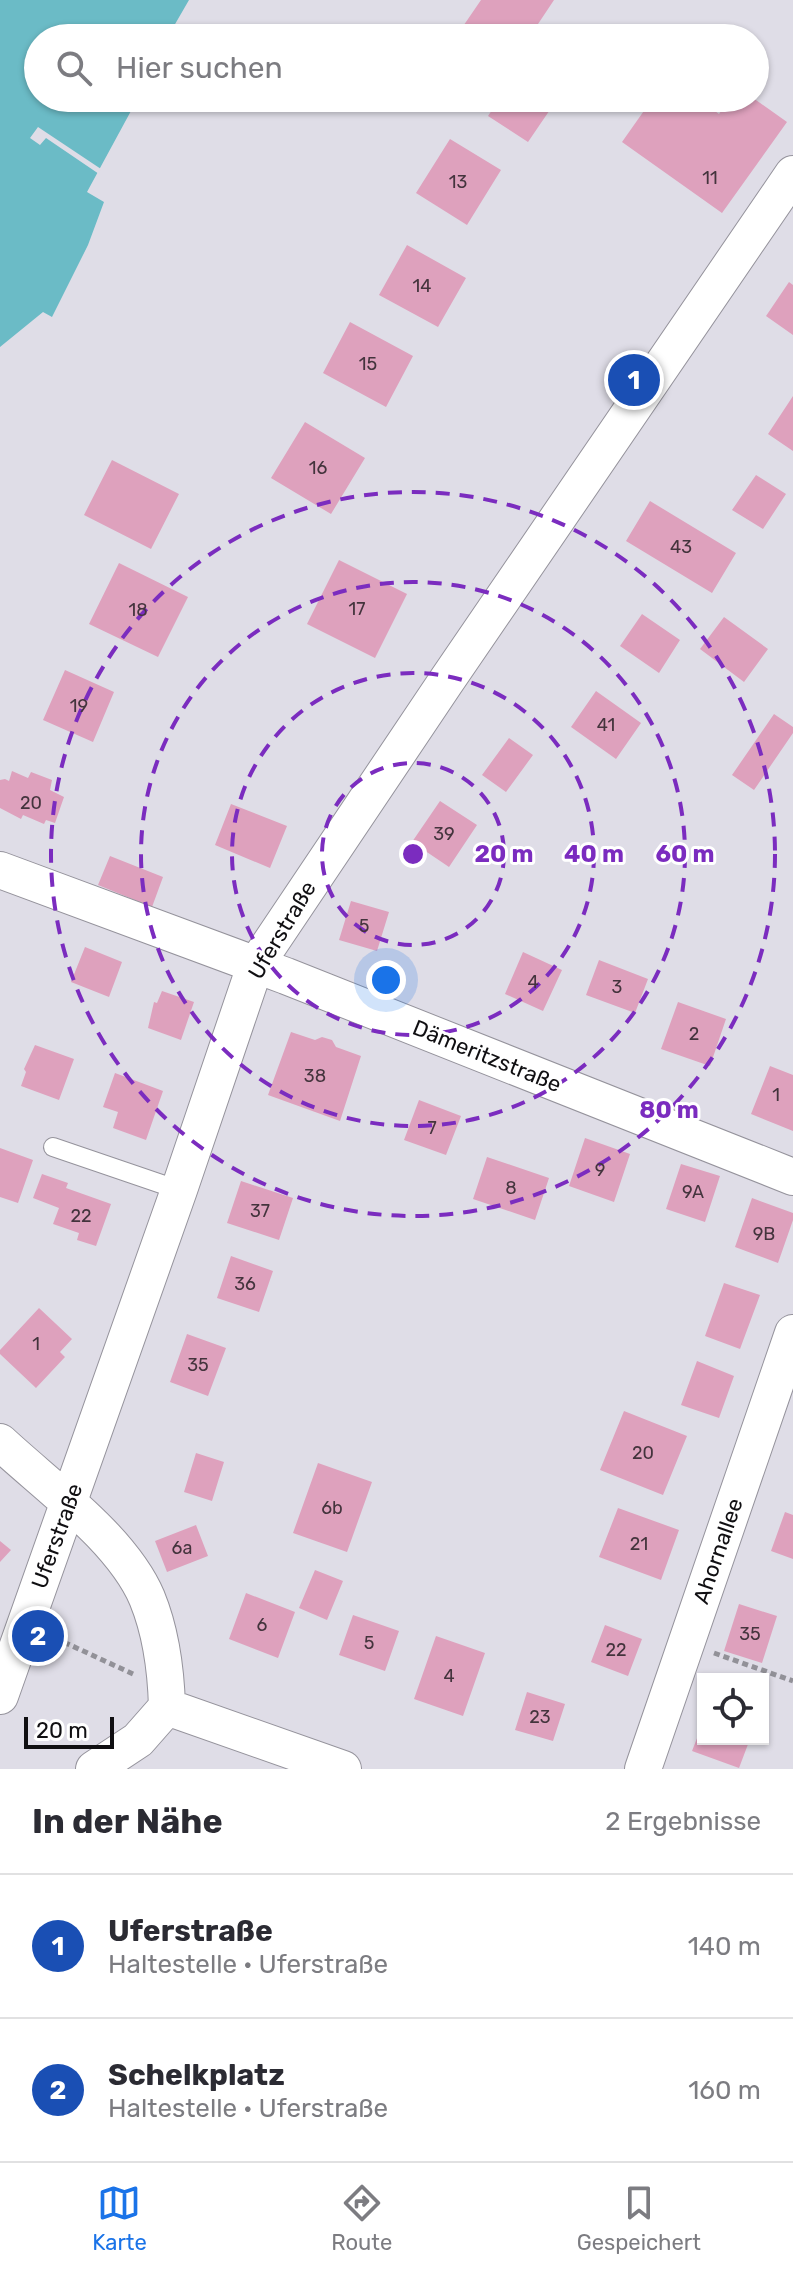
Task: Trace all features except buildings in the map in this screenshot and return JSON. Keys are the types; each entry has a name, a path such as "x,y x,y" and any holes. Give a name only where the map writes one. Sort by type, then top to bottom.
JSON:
{"street":[{"name":"Uferstraße","path":"0,1696 255,966 793,174"},
{"name":"Dämeritzstraße","path":"0,870 255,966 793,1177"},
{"name":"Ahornallee","path":"643,1769 793,1333"},
{"path":"0,1442 111,1544 147,1598 163,1657 166,1697 138,1740 94,1769"},
{"path":"166,1697 343,1769"}],"lane":[{"path":"53,1147 179,1190"}],"path":[{"path":"44,1634 146,1680 166,1697"},
{"path":"705,1650 793,1681"}],"water":[{"path":"0,0 189,0 175,24 24,24 24,112 130,112 87,192 104,202 88,245 52,317 43,312 0,347"}],"pier":[{"path":"38,127 101,169 99,174 46,138 40,145 30,138"}],"place":[{"name":"Uferstraße","path":"634,380"},
{"name":"Schelkplatz","path":"38,1636"}]}
